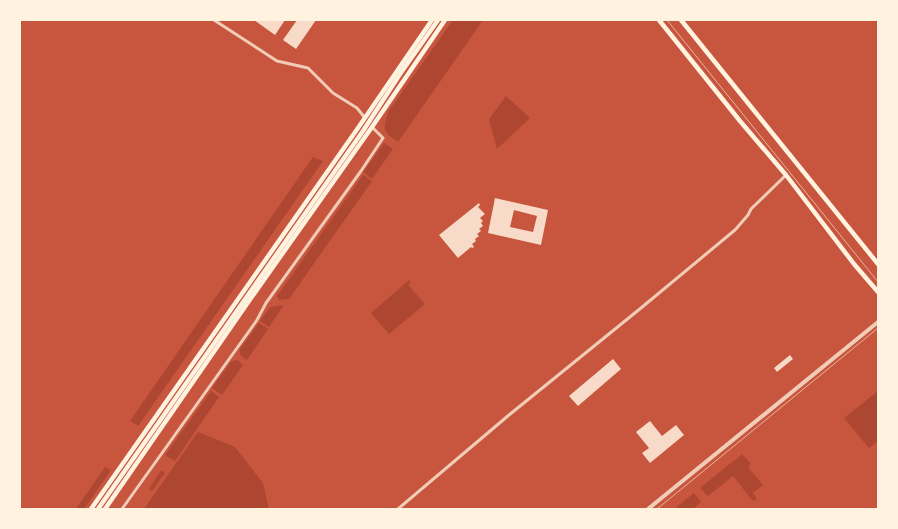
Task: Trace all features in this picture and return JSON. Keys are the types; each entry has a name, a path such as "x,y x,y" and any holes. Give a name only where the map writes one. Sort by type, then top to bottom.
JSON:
{"main road":[{"path":"92,509 432,20"},
{"path":"98,509 438,20"},
{"path":"105,509 446,20"},
{"path":"659,20 786,175 854,264 878,292"},
{"path":"681,20 878,264"},
{"path":"365,118 372,127"}],"street":[{"path":"214,20 277,61 308,68 333,93 357,108 365,118"},
{"path":"122,509 257,320 266,304 383,138 372,127"},
{"path":"398,509 509,415 735,230 751,209 786,175"},
{"path":"648,509 878,322"},
{"path":"105,509 110,492"}],"shaded area":[{"path":"453,20 483,20 398,142 385,130 388,112"},
{"path":"506,96 530,118 497,149 489,119"},
{"path":"384,143 393,149 372,179 363,172"},
{"path":"313,157 323,161 138,426 130,421"},
{"path":"363,175 372,181 289,299 279,300 277,296"},
{"path":"409,280 411,282 408,285 425,304 389,334 371,313"},
{"path":"284,305 269,327 260,321 270,307"},
{"path":"259,323 268,329 247,360 241,356 240,349"},
{"path":"235,360 243,365 222,395 212,388 231,362"},
{"path":"211,391 219,397 175,461 165,455"},
{"path":"878,391 878,441 869,448 844,418"},
{"path":"198,432 235,447 263,483 269,509 144,509"},
{"path":"742,454 751,464 748,467 763,485 753,493 756,501 752,500 733,476 708,496 700,488"},
{"path":"105,467 111,470 84,509 76,509"},
{"path":"161,470 165,473 152,491 149,489"},
{"path":"694,493 701,502 693,509 674,509"}],"building":[{"path":"254,20 285,20 275,35"},
{"path":"297,20 316,20 296,49 283,40"},
{"path":"495,198 548,210 541,245 488,233","holes":["514,210 537,216 533,232 510,227"]},
{"path":"479,203 478,207 485,214 480,218 483,221 481,223 483,226 479,229 481,231 477,234 479,236 475,239 476,241 472,244 474,247 471,247 458,258 439,235"},
{"path":"790,355 793,359 777,372 774,368"},
{"path":"613,359 621,369 578,406 569,396"},
{"path":"650,421 662,436 676,425 684,435 650,463 642,453 649,448 636,432"}],"tram line":[{"path":"667,20 878,282"},
{"path":"657,509 878,328"}]}
